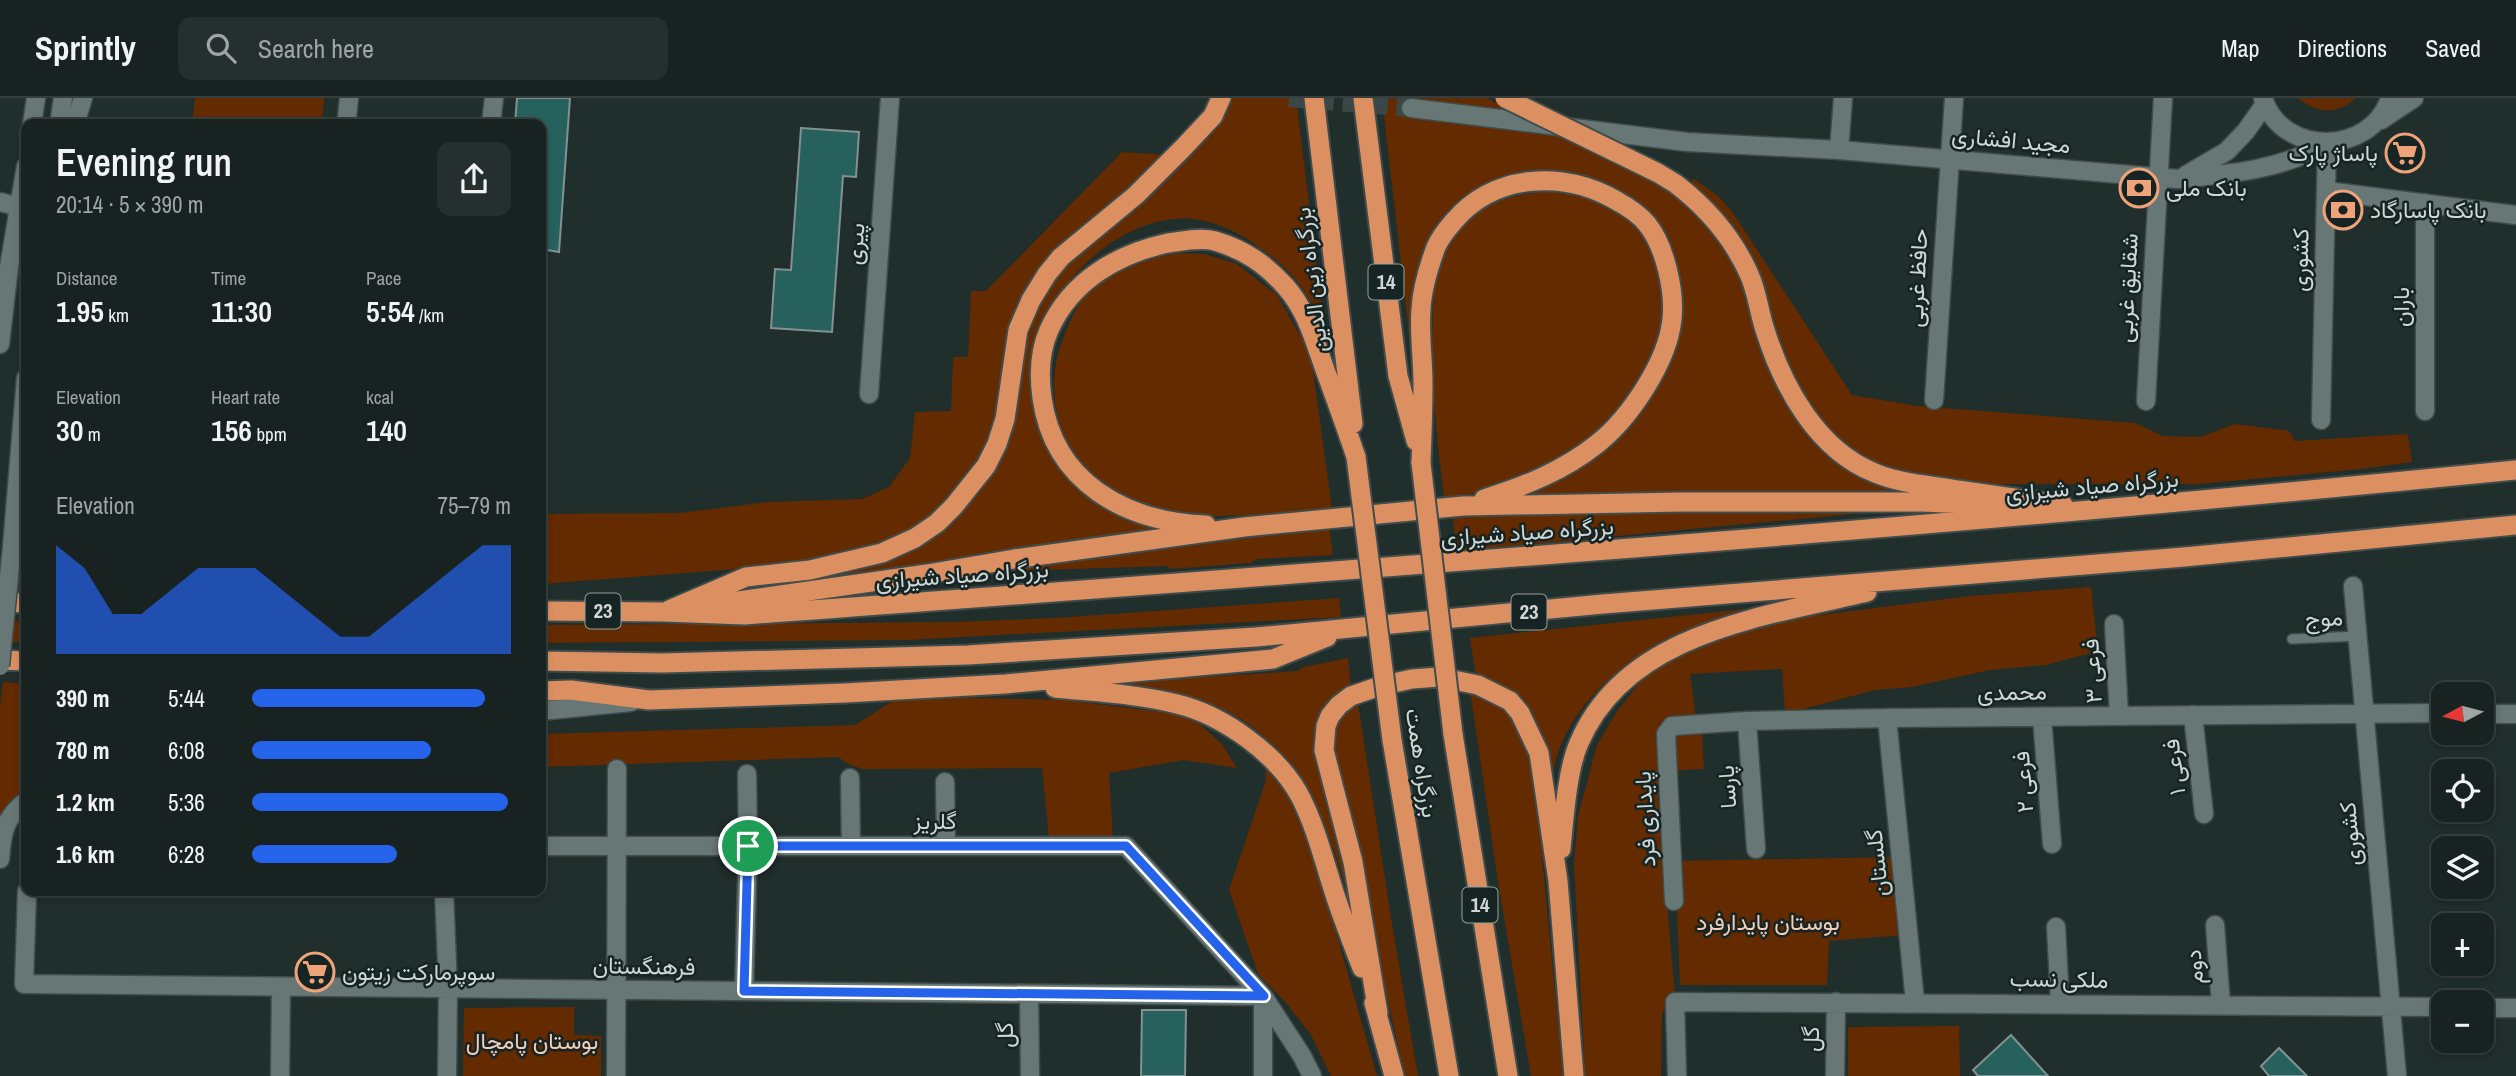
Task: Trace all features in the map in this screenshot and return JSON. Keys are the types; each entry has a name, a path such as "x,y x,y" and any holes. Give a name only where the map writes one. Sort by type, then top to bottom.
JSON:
{"highway":[{"path":"664,612 746,577 810,570 882,553 915,538 937,523 986,466 997,444 1005,419 1018,330 1031,300 1047,274 1061,257 1136,195 1213,116 1221,98"},
{"name":"بزرگراه زین الدین","path":"1314,98 1356,457"},
{"name":"14","path":"1363,98 1398,376 1421,463"},
{"path":"1505,98 1658,173 1676,184 1710,215 1739,254 1750,276 1764,329 1787,384 1822,435 1852,461 1893,480 2099,511"},
{"path":"1421,463 1421,307 1437,245 1447,229 1462,211 1479,197 1504,186 1527,182 1570,182 1608,195 1629,208 1647,224 1657,241 1665,257 1670,286 1672,319 1662,355 1650,380 1608,435 1581,456 1555,472 1521,487 1463,506"},
{"path":"1244,527 1156,519 1118,505 1081,481 1054,438 1044,410 1040,380 1047,333 1062,306 1087,279 1117,259 1147,247 1213,240 1260,260 1287,288 1306,317 1356,457"},
{"name":"بزرگراه همت","path":"1356,457 1392,740 1449,1076"},
{"name":"بزرگراه همت","path":"1421,463 1453,734 1508,1076"},
{"name":"بزرگراه صیاد شیرازی","path":"546,611 745,615 2099,511 2516,470"},
{"path":"664,612 1244,527 1463,506 1922,502 2099,511"},
{"name":"23","path":"546,661 662,663 968,654 1345,630 1603,604 2183,557 2516,525"},
{"path":"1558,881 1566,802 1578,744 1610,694 1641,666 1675,645 1726,627 1925,578"},
{"path":"0,602 21,603"},
{"path":"546,691 571,691 649,700 1005,684 1273,659 1345,630"},
{"path":"1394,1076 1378,1013 1353,862 1324,750 1326,726 1339,705 1351,696 1380,685 1439,677 1478,685 1510,701 1520,713 1539,753 1558,881 1574,1076"},
{"path":"1005,684 1117,694 1177,704 1203,713 1247,738 1283,772 1300,796 1378,1013"}],"street":[{"path":"33,119 36,98"},
{"path":"61,119 63,98"},
{"path":"77,119 83,98"},
{"path":"348,117 349,98"},
{"path":"492,119 494,98"},
{"name":"پیری","path":"869,394 890,98"},
{"path":"1839,150 1843,98"},
{"name":"حافظ غربی","path":"1934,400 1954,98"},
{"name":"شقایق غربی","path":"2146,401 2163,98"},
{"path":"2375,124 2388,106 2390,98"},
{"name":"مجید افشاری","path":"1411,108 1686,142 1839,150 2178,179 2234,173 2307,155 2327,143 2353,138 2414,98"},
{"path":"2178,179 2227,151 2246,131 2264,101 2276,120 2290,133 2308,141 2327,143"},
{"name":"کشوری","path":"2321,420 2327,143"},
{"path":"2327,191 2516,215"},
{"path":"0,344 9,267 21,200"},
{"path":"0,202 20,207"},
{"name":"باران","path":"2425,203 2425,411"},
{"path":"14,663 12,547 21,502"},
{"name":"کشوری","path":"2353,586 2397,1076"},
{"name":"فرعی ۳","path":"2114,624 2119,716"},
{"path":"546,710 649,700"},
{"name":"محمدی","path":"1665,734 1672,726 1747,721 2431,713"},
{"path":"2494,714 2516,714"},
{"name":"فرعی ۱","path":"2193,715 2204,814"},
{"name":"فرعی ۲","path":"2042,717 2052,844"},
{"name":"گلستان","path":"1887,719 1915,1002"},
{"name":"پارسا","path":"1747,721 1756,849"},
{"name":"پایداری فرد","path":"1665,734 1674,901"},
{"path":"616,1076 617,769"},
{"path":"744,991 747,774"},
{"path":"850,778 851,846"},
{"path":"945,782 946,846"},
{"path":"0,859 4,828 14,811 21,805"},
{"name":"گلریز","path":"546,846 1126,846 1264,996 1303,1056 1312,1076"},
{"name":"فرهنگستان","path":"27,896 24,984 1264,996"},
{"path":"444,896 448,988 447,1076"},
{"name":"دوم","path":"2215,925 2221,1005"},
{"path":"2056,927 2060,1003"},
{"path":"279,1076 281,987"},
{"name":"گل","path":"1029,994 1030,1076"},
{"path":"1263,1076 1264,996"},
{"name":"ملکی نسب","path":"1676,1076 1675,1002 2431,1007"},
{"name":"گل","path":"1835,1076 1836,1002"},
{"path":"2494,1008 2516,1008"}],"lane":[{"name":"موج","path":"2292,639 2358,636"}],"green space":[{"path":"195,98 324,98 322,119 193,119"},
{"path":"1229,98 1296,98 1327,351 1313,306 1297,281 1283,266 1237,233 1193,219 1163,221 1133,231 1106,247 1081,269 1060,295 1043,323 1033,353 1029,383 1032,402 1046,444 1063,473 1078,490 1105,508 1171,529 1068,542 860,577 757,583 919,543 947,528 974,496 1029,321 1048,286 1093,237 1132,211 1159,184"},
{"path":"1382,98 1487,98 1539,126 1629,167 1679,197 1707,221 1742,277 1810,430 1933,494 1514,496 1562,479 1597,454 1656,383 1675,265 1594,181 1571,173 1549,172 1447,224 1414,377"},
{"path":"2298,98 2356,98 2334,110 2320,110"},
{"path":"1122,152 1168,155 1051,259 1002,393 993,429 976,466 948,500 904,536 880,547 803,564 546,584 546,514 680,513 768,502 862,499 889,487 910,458 915,412 951,411 953,357 968,357 971,291 986,291"},
{"path":"1693,178 1719,197 1733,213 1852,395 1918,406 2135,423 2163,436 2200,437 2235,424 2289,431 2295,441 2408,434 2412,462 2198,484 1962,484 1918,478 1880,465 1862,455 1830,428 1795,381 1764,285 1746,247 1713,205 1692,184"},
{"path":"1551,191 1584,197 1616,212 1630,222 1651,249 1659,271 1662,302 1661,323 1654,354 1645,373 1623,404 1597,430 1567,452 1507,485 1492,490 1444,497 1432,361 1433,306 1441,247 1450,233 1474,212 1503,200"},
{"path":"1180,253 1205,254 1237,264 1277,295 1311,355 1332,509 1198,517 1169,516 1108,489 1088,473 1076,457 1059,420 1054,380 1063,339 1075,311 1095,288 1118,273 1154,258"},
{"path":"1667,511 1875,512 1456,551 1453,517"},
{"path":"1329,527 1333,555 1257,559 1251,563 1171,569 1167,566 1005,571"},
{"path":"21,537 21,588 11,588"},
{"path":"2091,587 2098,651 2046,665 1990,670 1912,687 1875,690 1785,714 1782,669 1690,674 1696,717 1701,717 1704,769 1658,771 1658,801 1675,995 1662,1015 1661,1076 1585,1076 1574,863 1578,816 1597,745 1618,710 1642,679 1684,652 1721,634 1788,619 1969,596"},
{"path":"1339,598 1341,617 907,640 546,643 546,625 954,622 1056,618"},
{"path":"1774,606 1693,628 1648,650 1626,665 1589,700 1574,720 1562,742 1549,794 1537,737 1476,677 1470,638"},
{"path":"9,621 21,621 21,642 7,642"},
{"path":"1348,658 1351,688 1328,706 1330,797 1370,977 1349,899 1323,822 1305,787 1283,755 1254,728 1203,701 1156,691 1092,684 1298,671 1304,667"},
{"path":"3,682 21,684 21,798 0,821 0,706"},
{"path":"1470,690 1496,701 1524,729 1540,791 1542,855 1563,1076 1531,1076 1498,882"},
{"path":"937,697 1065,700 1170,713 1195,720 1221,743 1237,768 1184,760 1109,773 1113,839 1049,838 1042,768 863,769 838,757 546,767 546,734 855,725 894,700"},
{"path":"1358,703 1418,1076 1405,1076 1332,759 1334,733 1339,719"},
{"path":"1265,764 1280,779 1302,814 1377,1076 1331,1076 1311,1035 1287,1004 1258,974 1229,890 1266,780"},
{"name":"بوستان پایدارفرد","path":"1898,857 1902,935 1829,941 1827,985 1680,985 1675,861"},
{"name":"بوستان پامچال","path":"574,1007 574,1035 601,1036 601,1076 463,1076 464,1008"},
{"path":"1959,1026 1960,1076 1848,1076 1848,1027"}],"building":[{"path":"517,98 570,98 559,252 546,250 546,119 515,119"},
{"path":"801,128 859,132 856,177 843,176 832,332 771,328 775,269 791,270"},
{"path":"1142,1010 1186,1010 1185,1076 1141,1076"},
{"path":"2011,1035 2048,1076 1978,1076 1973,1070"},
{"path":"2279,1048 2307,1076 2269,1076 2261,1066"}],"tunnel":[{"path":"1289,98 1411,108"}],"place":[{"name":"پاساژ پارک","path":"2405,153"},
{"name":"بانک ملی","path":"2139,188"},
{"name":"بانک پاسارگاد","path":"2343,210"},
{"name":"سوپرمارکت زیتون","path":"315,972"}],"route":[{"path":"748,846 1126,846 1264,996 744,991 748,846"}]}
